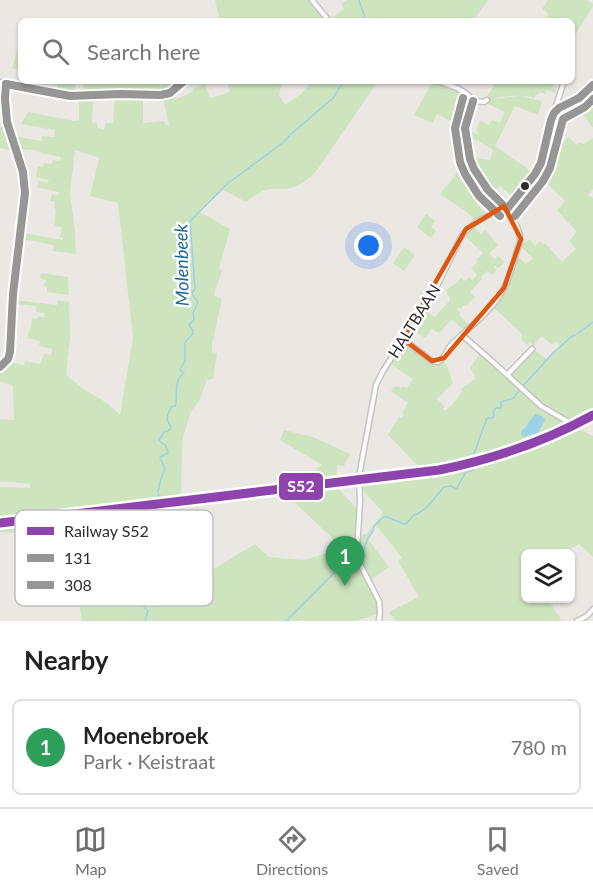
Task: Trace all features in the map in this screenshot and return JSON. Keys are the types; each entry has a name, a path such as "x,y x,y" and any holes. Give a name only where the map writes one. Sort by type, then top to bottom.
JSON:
{"street":[{"path":"312,0 327,18"},
{"path":"0,82 70,96 161,95 170,93 180,84"},
{"path":"0,367 8,359 10,352 12,306 24,194 24,177 20,163 2,121 1,107 6,84"},
{"path":"445,84 462,91 473,101 487,100"},
{"path":"506,207 535,174 541,163 554,109 563,84"},
{"path":"554,113 584,95 593,85"},
{"path":"403,339 435,362 444,358 448,348 492,306 501,293 520,239 506,207 488,190 470,159 465,128 473,101"},
{"path":"558,102 571,103"},
{"name":"HALTBAAN","path":"379,621 379,601 357,556 360,477 376,385 435,290 466,229 480,219 506,207"},
{"path":"462,335 541,406 572,424"},
{"path":"507,375 531,349"},
{"path":"577,621 593,609"}],"highlighted area":[{"path":"504,206 521,239 504,288 444,358 432,361 403,339 466,229"}],"green space":[{"path":"215,0 310,0 325,18 219,18"},
{"path":"347,0 488,0 475,18 332,18 344,9 342,4"},
{"path":"548,0 587,0 593,4 575,35 575,18 547,18 549,14 542,9"},
{"path":"18,48 18,70 12,68"},
{"path":"22,84 45,84 45,90 21,86"},
{"path":"57,84 75,84 76,95 58,93"},
{"path":"83,84 179,84 171,91 161,94 84,95"},
{"path":"203,84 205,84 210,98 230,92 228,84 281,84 279,95 285,105 303,92 310,84 376,84 317,170 307,180 290,188 263,191 246,202 223,190 200,212 230,229 219,269 222,271 214,295 222,299 212,345 212,352 217,353 213,379 207,380 199,401 191,412 182,442 181,499 85,510 15,510 15,520 0,522 0,487 30,488 30,484 0,481 0,419 14,420 13,385 0,382 0,370 9,362 24,365 25,361 40,364 44,354 51,355 52,349 39,346 40,341 27,338 32,318 44,317 45,313 36,312 36,306 14,304 15,300 57,305 58,300 69,302 70,337 66,375 107,403 120,415 133,338 118,203 90,196 99,158 75,150 70,193 76,254 53,251 54,245 22,239 22,233 63,240 60,237 62,227 54,226 55,202 50,201 52,194 58,195 59,192 37,187 39,181 48,183 49,180 36,177 38,166 43,167 44,163 52,164 53,160 60,161 61,157 29,149 17,149 9,135 41,141 42,136 54,137 55,130 21,124 28,112 79,120 79,97 92,97 92,122 97,123 97,127 104,130 105,123 113,123 115,96 143,96 143,123 164,121 165,125 169,125 163,96 173,93 176,99 193,92 192,90"},
{"path":"431,84 442,84 455,88 471,103 468,114 458,109 450,121 437,114 433,123 414,115"},
{"path":"494,84 554,84 553,88 556,90 555,93 547,90 545,94 539,92 535,98 520,96 542,101 538,115 515,106 495,146 534,173 514,198 500,186 493,193 476,169 471,157 490,160 493,150 467,136 467,130 478,134 476,132 480,121 489,125 492,120 500,123 505,112 486,103 489,100 485,100"},
{"path":"593,88 593,128 574,103"},
{"path":"0,127 2,127 13,151 0,148"},
{"path":"568,137 577,145 593,138 593,189 588,195 593,198 593,412 573,423 544,408 509,375 531,351 536,351 546,359 560,346 556,341 552,345 542,336 533,346 530,342 527,345 522,340 522,334 493,307 505,289 516,255 526,264 533,258 520,246 530,239 535,246 540,241 545,243 562,262 576,249 569,241 577,232 557,210 565,201 537,174 545,157 549,140 564,142"},
{"path":"466,162 488,192 477,203 485,214 474,221 468,213 440,194"},
{"path":"426,214 435,221 431,227 436,231 431,238 417,227"},
{"path":"474,227 481,234 485,230 498,245 489,254 495,259 498,256 505,262 498,268 494,267 497,270 492,275 487,271 470,292 475,297 466,306 457,309 459,315 469,326 464,331 452,319 439,333 431,329 425,338 412,329 425,310 435,317 450,300 446,290 461,278 465,281 469,277 473,280 477,275 471,268 483,253 465,236"},
{"path":"404,247 415,255 404,271 393,263"},
{"path":"41,273 68,277 69,295 47,292 47,287 44,286 46,280 40,278"},
{"path":"404,342 432,364 446,363 453,383 437,399 445,407 444,411 456,400 461,389 476,378 470,368 481,352 532,398 572,425 499,454 422,470 388,435 399,417 402,418 404,415 402,413 408,403 391,391 394,386 407,388 413,379 389,363","holes":["538,414 544,419 536,432 530,436 522,436 523,428"]},
{"path":"577,428 593,436 593,557 579,544 570,549 521,549 521,603 551,603 562,621 396,621 389,612 419,597 398,561 402,558 376,525 368,539 389,567 372,579 369,578 360,557 361,535 367,534 383,512 363,491 362,484 434,476 477,468 540,445"},
{"path":"284,430 313,437 350,454 344,466 337,465 336,481 295,486 322,465 280,440"},
{"path":"336,486 357,509 355,534 341,546 293,501 299,495 297,492"},
{"path":"198,504 198,507 180,510 144,510"},
{"path":"15,524 15,533 0,532 0,526"},
{"path":"353,539 357,560 374,595 378,614 355,621 82,621 80,606 213,606 213,569 255,544 269,557 303,560 338,550"}],"water":[{"path":"535,414 545,420 538,433 522,437 521,432"}],"waterway":[{"name":"Molenbeek","path":"359,0 365,18"},
{"name":"Molenbeek","path":"158,492 165,469 160,457 168,453 166,446 159,440 171,427 167,419 171,407 176,404 177,383 184,373 180,370 185,361 185,342 193,334 189,325 194,320 193,313 198,302 192,293 195,289 190,221 227,184 285,141 333,98 342,84"},
{"path":"577,334 593,322"},
{"path":"523,386 553,353 575,335"},
{"path":"472,459 487,418 493,418 493,411 501,408 501,402 514,398 520,390"},
{"path":"361,559 374,526 384,517 406,524 414,515 427,507 444,487 457,488 466,472 474,470"},
{"name":"Molenbeek","path":"157,500 159,494"},
{"path":"286,621 340,567 357,564"},
{"path":"143,606 148,611 145,621"}],"rail line":[{"name":"S52","path":"108,510 439,470 479,461 518,448 593,415"},
{"name":"S52","path":"0,523 15,521"}],"transit line":[{"name":"131","path":"6,84 70,96 161,95 170,93 180,84"},
{"name":"131","path":"0,367 8,359 10,352 13,294 25,193 23,172 7,122 6,84"},
{"name":"131","path":"507,209 541,163 554,113 579,98 593,85"},
{"name":"308","path":"463,98 455,128 460,162 479,196 500,216"},
{"name":"308","path":"515,216 543,181 550,168 563,119 585,107 593,99"},
{"name":"131","path":"473,101 465,128 470,159 488,190 507,209"}],"place":[{"name":"Moenebroek","path":"345,586"}]}
